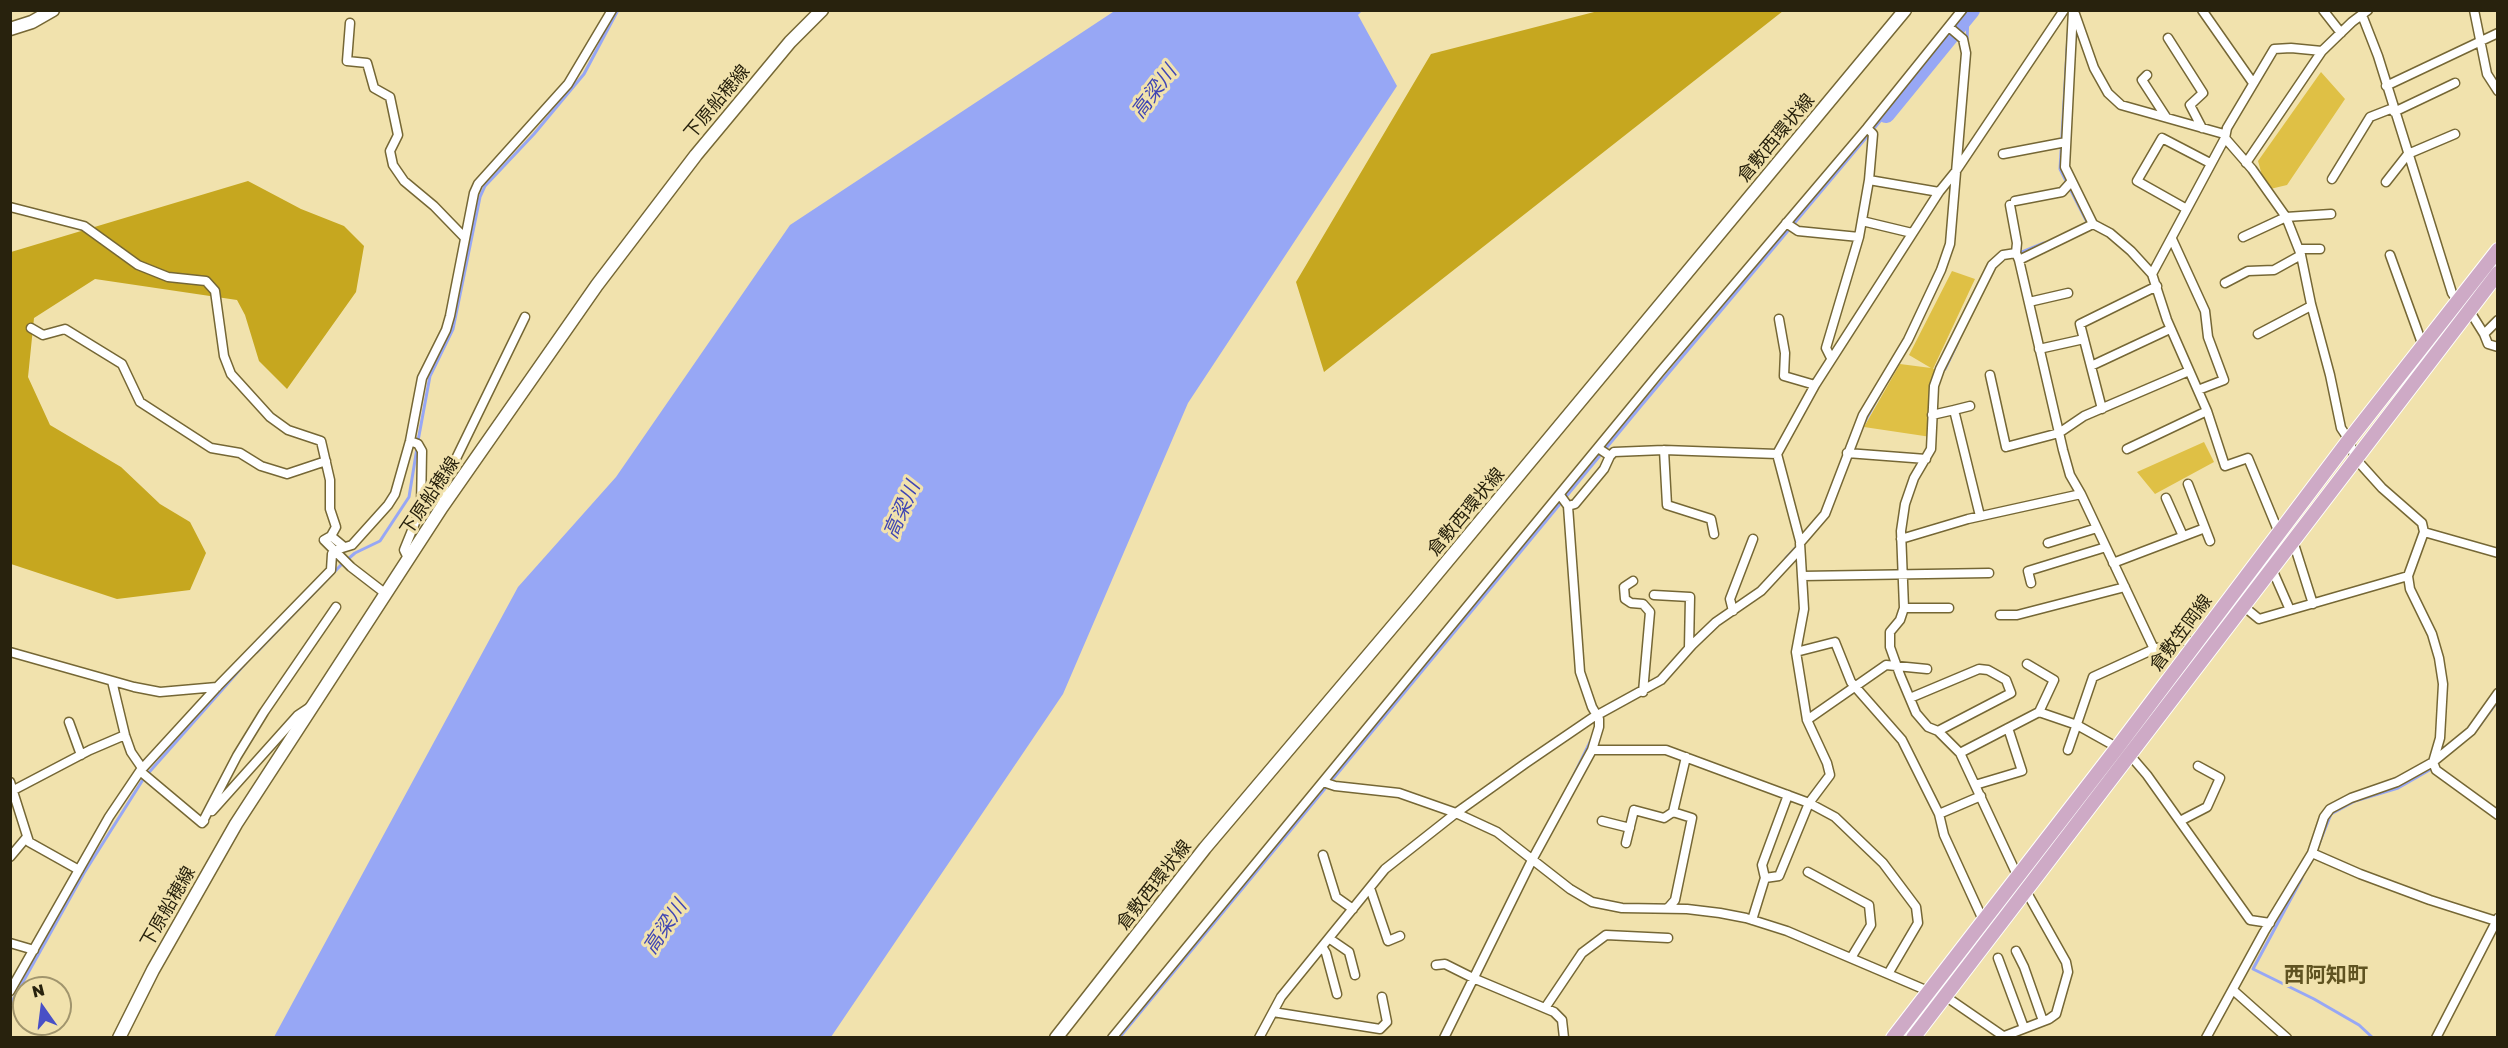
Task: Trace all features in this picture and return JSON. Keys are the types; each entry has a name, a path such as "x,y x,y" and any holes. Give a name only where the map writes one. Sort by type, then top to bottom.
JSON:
{"main road":[{"path":"10,29 32,22 53,10"},
{"name":"下原船穂線","path":"119,1038 153,970 236,825 442,507 597,285 696,155 790,42 822,10"},
{"name":"倉敷西環状線","path":"1056,1038 1205,848 1415,600 1905,10"},
{"name":"倉敷笠岡線","path":"1893,1038 2017,875 2208,654 2355,458 2464,306 2498,250"},
{"name":"倉敷笠岡線","path":"1913,1038 2026,890 2196,643 2349,440 2423,346 2498,273"}],"street":[{"path":"338,550 349,548 388,505 395,494 414,442 425,369 448,323 474,193 478,184 568,84 612,10"},
{"path":"1112,1038 1564,500 1953,30 1962,10"},
{"path":"1765,878 1779,876 1809,803 1830,775 1827,763 1807,720 1796,652 1804,609 1800,545 1777,454 1831,358 1939,192 1956,171 2064,10"},
{"path":"2074,10 2094,68 2108,93 2121,105 2225,136 2286,218 2300,252 2311,306 2331,375 2341,428 2349,440 2355,458 2382,488 2422,523 2424,532 2408,576 2410,588 2432,634 2444,684 2440,738 2433,762 2436,770 2498,815"},
{"path":"2074,10 2062,143 2068,184 2093,224 2110,233 2152,274 2170,329 2207,411 2225,466 2248,458 2279,533"},
{"path":"2202,10 2253,83"},
{"path":"2323,10 2341,33"},
{"path":"2474,10 2487,74 2498,92"},
{"path":"2246,163 2322,51 2365,13 2452,293 2484,333 2487,344 2498,347"},
{"path":"350,22 347,61 367,63 374,88 390,97 398,135 390,152 393,165 404,181 434,206 465,238"},
{"path":"1259,1038 1297,976 1323,948 1385,869 1456,813 1526,763 1642,689 1661,680 1689,647 1716,622 1732,608 1761,591 1825,514 1863,415 1908,340 1947,256 1966,52 1963,39 1953,30"},
{"path":"2386,86 2498,33"},
{"path":"2168,38 2203,93 2190,105 2202,128"},
{"path":"2152,274 2253,83 2274,49 2322,51"},
{"path":"2147,75 2142,80 2166,117"},
{"path":"2331,179 2370,117 2394,110 2455,83"},
{"path":"1831,358 1826,348 1862,221 1869,180 1870,130"},
{"path":"2386,182 2408,154 2455,134"},
{"path":"2186,208 2137,181 2162,138 2210,163"},
{"path":"2003,154 2062,143"},
{"path":"1869,180 1939,192"},
{"path":"2068,184 2062,192 2013,203 2017,256 2070,475 2154,649"},
{"path":"10,207 84,226 138,265 168,277 206,281 215,291 224,356 231,374 270,417 288,430 321,441 330,480 330,509 336,527 331,536 324,540 351,567 386,594"},
{"path":"2243,237 2286,218 2331,214"},
{"path":"1862,221 1912,233"},
{"path":"1327,784 1399,793 1456,813 1497,832 1570,889 1592,902 1622,908 1668,908 1720,913 1787,931 1928,991 1945,996 2003,1037 2056,1014 2068,972 2066,962 2017,875 1960,753 1938,731 1928,727 1916,713 1890,647 1890,632 1900,620 1904,608 1901,539 1905,504 1914,478 1931,449 1935,386 1940,369 1992,265 2003,255 2017,256 2093,224"},
{"path":"1789,226 1859,237"},
{"path":"2172,239 2205,311 2208,337 2224,380 2198,390"},
{"path":"2225,283 2248,271 2274,270 2300,252 2320,249"},
{"path":"2390,255 2423,346"},
{"path":"2102,409 2080,324 2157,286"},
{"path":"2029,302 2068,293"},
{"path":"2258,334 2311,306"},
{"path":"442,507 441,496 448,475 525,317"},
{"path":"1779,320 1785,353 1784,376 1815,385"},
{"path":"2484,333 2498,320"},
{"path":"31,328 43,335 65,328 122,364 140,402 211,448 240,453 261,466 286,474 326,461"},
{"path":"2091,366 2170,329"},
{"path":"2039,349 2084,339"},
{"path":"1990,375 2006,447 2059,434 2084,416 2189,371"},
{"path":"1932,415 1970,406"},
{"path":"1954,410 1980,516"},
{"path":"2127,449 2207,411"},
{"path":"409,560 404,550 421,508 423,451 414,442"},
{"path":"1604,452 1665,450 1777,454"},
{"path":"1665,450 1667,505 1711,519 1714,534"},
{"path":"1564,500 1575,504 1604,469 1604,452"},
{"path":"1850,453 1926,459"},
{"path":"2188,484 2210,541"},
{"path":"1901,539 1980,516 2081,494"},
{"path":"2166,498 2183,536"},
{"path":"1444,1038 1471,977 1530,858 1592,750 1599,727 1598,717 1592,707 1580,672 1564,500"},
{"path":"2049,543 2097,528"},
{"path":"2113,563 2205,528"},
{"path":"2424,532 2498,553"},
{"path":"10,991 109,817 217,687 331,570 338,550 331,536"},
{"path":"1732,608 1730,599 1753,539"},
{"path":"2293,541 2313,604"},
{"path":"2031,583 2028,571 2106,547"},
{"path":"2272,569 2290,610"},
{"path":"1802,576 1989,573"},
{"path":"2231,596 2259,619 2408,576"},
{"path":"1633,580 1624,587 1625,599 1631,603 1643,604 1650,612 1642,689"},
{"path":"2000,615 2017,615 2125,587"},
{"path":"1654,595 1690,597 1689,647"},
{"path":"202,823 237,756 264,712 336,607"},
{"path":"1904,608 1949,608"},
{"path":"2068,750 2093,677 2154,649 2185,640 2196,643 2208,654"},
{"path":"1796,652 1835,642 1851,682 1902,740 1939,814 1944,835 1983,920"},
{"path":"10,652 160,692 217,687"},
{"path":"1960,753 2039,712 2054,680 2027,664"},
{"path":"1807,720 1886,665 1927,669"},
{"path":"1910,698 1979,669 1988,670 2006,680 2011,693 1938,731"},
{"path":"112,681 124,735 144,773 202,823"},
{"path":"2206,1038 2312,853 2324,817 2330,809 2351,798 2397,782 2433,762 2470,731 2498,693"},
{"path":"202,823 284,730 298,715 312,705"},
{"path":"2039,712 2077,724 2123,751 2147,775 2250,920 2270,923"},
{"path":"69,722 81,755"},
{"path":"1976,785 2022,771 2008,728"},
{"path":"79,870 34,846 26,838 11,788 124,735"},
{"path":"1592,750 1666,750 1809,803 1834,817 1859,838 1883,863 1916,906 1918,923 1888,974"},
{"path":"1626,843 1634,810 1664,818 1673,812 1686,757"},
{"path":"2180,821 2207,807 2220,778 2198,766"},
{"path":"1752,920 1765,878 1762,865 1788,795"},
{"path":"1939,814 1981,796"},
{"path":"1668,908 1675,900 1692,818 1673,812"},
{"path":"1602,821 1630,828"},
{"path":"10,856 26,838"},
{"path":"2312,853 2430,900 2497,919 2436,1038"},
{"path":"1323,855 1336,897 1353,909"},
{"path":"1808,872 1869,905 1871,925 1851,958"},
{"path":"1370,888 1388,941 1400,936"},
{"path":"1545,1008 1582,953 1606,935 1668,938"},
{"path":"1330,939 1349,952 1354,975"},
{"path":"10,943 34,950"},
{"path":"1323,948 1337,994"},
{"path":"2016,951 2043,1021"},
{"path":"1998,958 2024,1028"},
{"path":"1436,965 1445,964 1545,1008 1562,1020 1564,1038"},
{"path":"2233,990 2287,1038"},
{"path":"1273,1012 1380,1029 1387,1022 1382,996"}],"shaded area":[{"path":"1598,11 1783,11 1324,372 1296,282 1431,54"},
{"path":"2321,72 2345,99 2287,185 2266,190 2258,161"},
{"path":"248,181 301,209 344,226 364,246 356,292 287,389 259,361 245,315 237,300 95,279 34,318 28,377 50,425 121,467 160,504 190,522 206,553 190,590 117,599 11,564 11,252"},
{"path":"1952,271 1975,279 1933,369 1941,370 1931,437 1864,427 1900,364 1931,368 1909,355"},
{"path":"2204,442 2214,462 2155,494 2137,472"}],"water":[{"name":"高梁川","path":"1116,10 1362,11 1358,15 1397,86 1188,403 1063,694 831,1037 274,1037 518,587 616,477 790,225"}],"waterway":[{"path":"418,441 430,376 453,329 480,197 485,186 534,134 584,74 618,10"},
{"path":"1886,114 1971,10"},
{"path":"1967,42 1968,14"},
{"path":"2068,34 2060,169 2088,224"},
{"path":"1119,1038 1640,407 1886,114"},
{"path":"2022,252 2044,243"},
{"path":"1945,369 1958,342"},
{"path":"1864,423 1881,392"},
{"path":"257,652 341,565 355,553 380,541 409,497 417,448"},
{"path":"1786,558 1798,545"},
{"path":"10,1005 84,873 144,778 252,656"},
{"path":"2474,733 2497,702"},
{"path":"1571,781 1592,738"},
{"path":"2315,854 2331,814 2355,801 2398,788 2433,768"},
{"path":"2302,878 2253,969 2314,999 2359,1025 2373,1038"}],"district":[{"name":"西阿知町","path":"2326,975"}]}
